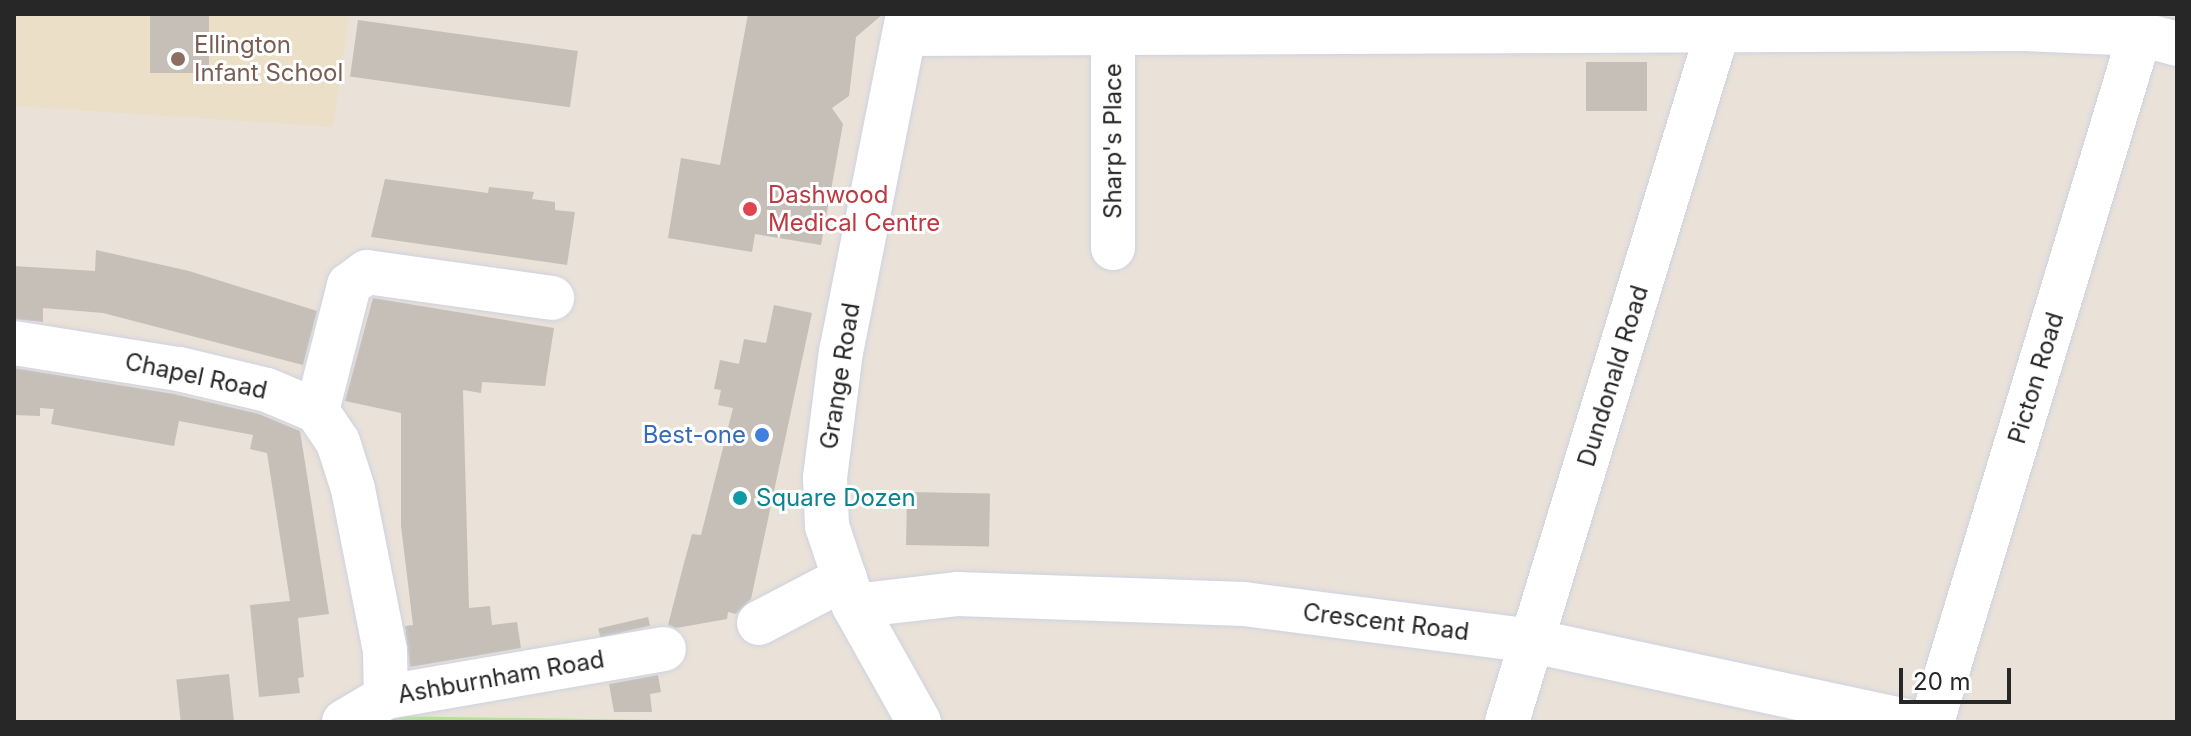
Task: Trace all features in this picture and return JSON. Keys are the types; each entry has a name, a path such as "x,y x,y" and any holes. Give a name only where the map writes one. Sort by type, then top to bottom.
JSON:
{"street":[{"path":"907,24 1113,34 1718,30 2159,39"},
{"name":"Grange Road","path":"907,24 830,422 827,526 850,592 919,722"},
{"name":"Dundonald Road","path":"1507,722 1718,30"},
{"name":"Sharp's Place","path":"1113,34 1113,248"},
{"name":"Picton Road","path":"1932,722 2159,39"},
{"path":"386,697 385,651 353,489 338,442 317,411 349,285 367,272 552,298"},
{"name":"Chapel Road","path":"14,343 179,369 267,390 317,411"},
{"path":"759,623 850,592"},
{"name":"Crescent Road","path":"850,592 1244,604 1533,641 1910,722"},
{"name":"Ashburnham Road","path":"344,722 386,697 664,649"}],"shaded area":[{"name":"Ellington Infant School","path":"14,14 349,14 333,127 14,106"}],"green space":[{"path":"381,716 654,720 654,722 370,722"}],"building":[{"path":"150,14 209,14 209,73 150,73"},
{"path":"748,14 883,14 856,37 849,96 832,108 843,124 821,245 755,234 752,252 668,238 681,158 720,165"},
{"path":"358,20 578,51 570,107 350,76"},
{"path":"1586,62 1647,62 1647,111 1586,111"},
{"path":"385,179 488,193 489,187 534,192 532,199 555,202 555,210 575,212 567,265 371,237"},
{"path":"96,250 189,271 317,311 303,365 103,313 43,308 43,322 14,319 14,266 95,271"},
{"path":"373,298 554,328 545,386 482,382 481,393 463,390 469,608 490,606 492,625 517,622 521,648 410,667 405,626 413,625 401,526 401,413 345,401"},
{"path":"774,305 812,313 751,599 736,614 728,612 727,619 676,628 668,625 684,563 692,534 701,535 733,408 718,405 721,390 714,389 720,360 739,364 744,339 766,343"},
{"path":"14,368 174,394 259,414 300,431 329,614 298,618 304,677 298,678 300,693 259,697 250,605 290,601 267,453 250,449 253,435 179,421 174,446 51,424 54,409 40,408 40,416 14,415"},
{"path":"907,492 990,493 989,546 906,545"},
{"path":"648,617 650,626 600,637 598,628"},
{"path":"229,674 234,722 181,722 176,680"},
{"path":"658,675 661,692 650,694 652,712 614,712 609,684"}],"place":[{"name":"Ellington Infant School","path":"178,59"},
{"name":"Dashwood Medical Centre","path":"750,209"},
{"name":"Best-one","path":"762,435"},
{"name":"Square Dozen","path":"740,498"}]}
